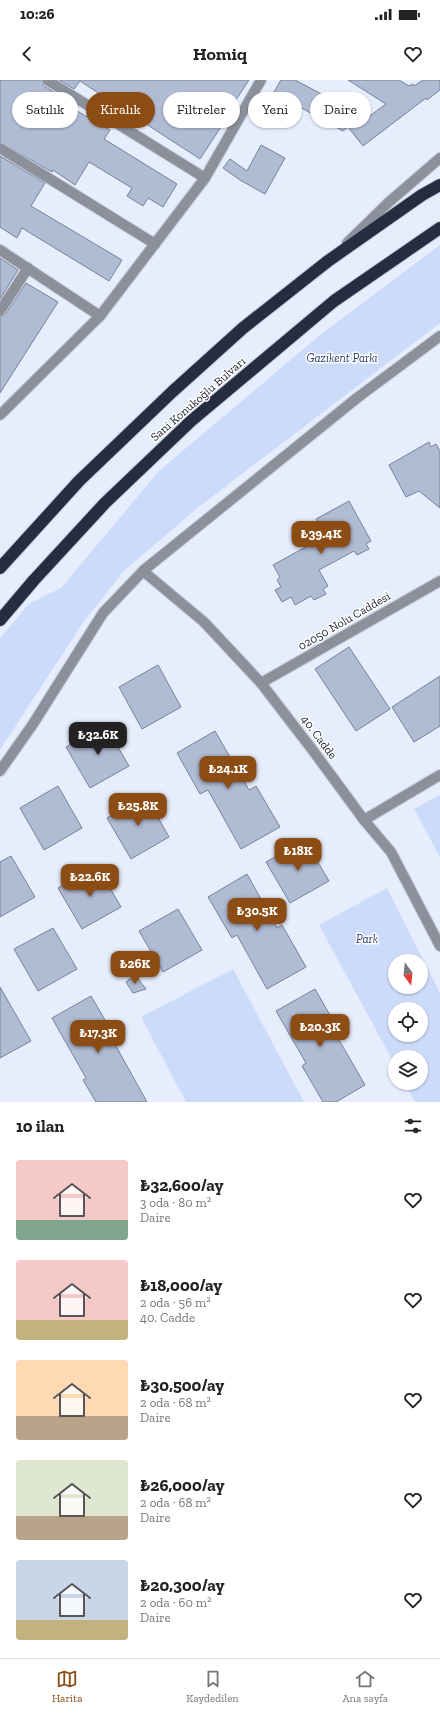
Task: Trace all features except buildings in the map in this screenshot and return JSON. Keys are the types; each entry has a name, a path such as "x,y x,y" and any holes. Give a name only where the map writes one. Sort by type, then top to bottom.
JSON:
{"highway":[{"path":"422,195 440,180"},
{"name":"Sani Konukoğlu Bulvarı","path":"0,568 79,481 172,392 243,328 328,260 422,195 440,185"},
{"name":"Sani Konukoğlu Bulvarı","path":"0,620 34,580 105,503 192,421 334,301 440,228"}],"street":[{"path":"47,80 205,178"},
{"path":"0,415 100,316 205,178 261,80"},
{"path":"0,148 155,244"},
{"path":"328,260 389,202 440,158"},
{"path":"0,250 100,316"},
{"path":"0,311 28,268"},
{"path":"0,770 33,724 103,613 143,571 357,398 440,336"},
{"name":"40. Cadde","path":"143,571 204,622 261,683 364,820 391,852 440,946"},
{"name":"02050 Nolu Caddesi","path":"261,683 440,581"},
{"path":"364,820 440,775"}],"green space":[{"name":"Gazikent Parkı","path":"440,245 440,323 200,506 124,571 84,621 0,750 0,638 29,604 61,588 159,471 320,335"},
{"path":"440,795 440,857 414,809"},
{"name":"Park","path":"387,888 420,954 388,954 388,994 428,994 428,969 440,993 440,1102 415,1102 409,1090 428,1090 428,1050 388,1050 388,1052 319,925"},
{"path":"233,969 304,1102 186,1102 141,1017"}]}
